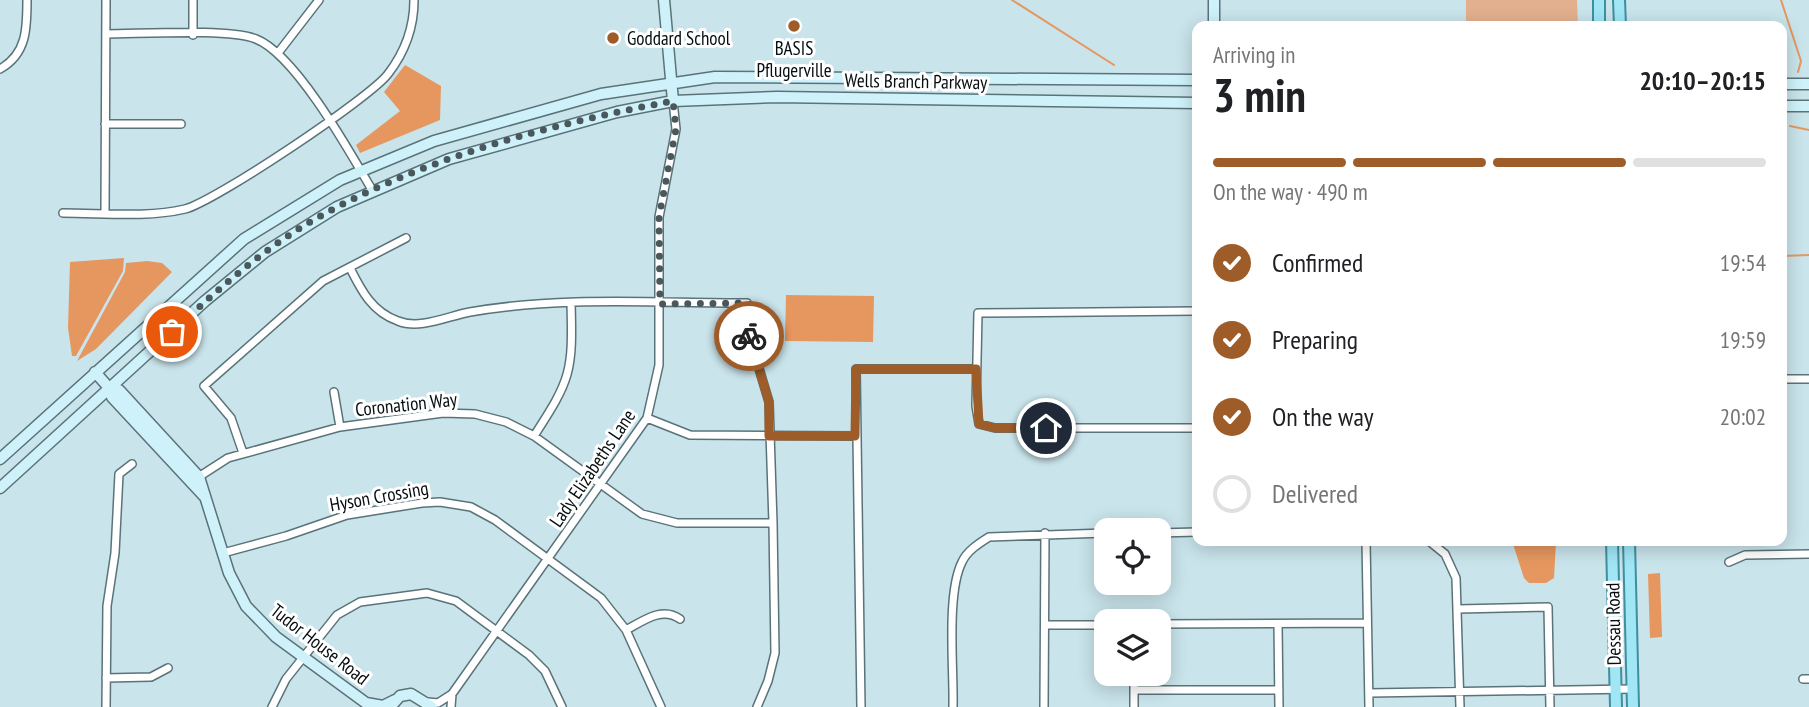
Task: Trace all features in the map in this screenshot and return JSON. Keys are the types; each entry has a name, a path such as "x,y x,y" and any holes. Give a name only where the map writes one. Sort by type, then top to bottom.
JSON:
{"main road":[{"path":"664,0 673,101"},
{"path":"1214,0 1214,21"},
{"path":"1599,0 1599,21"},
{"path":"1619,0 1620,21"},
{"name":"Wells Branch Parkway","path":"0,459 244,239 311,195 360,170 469,131 601,94 672,81 756,77 1192,80"},
{"path":"1787,84 1809,84"},
{"name":"Wells Branch Parkway","path":"0,488 254,260 304,225 372,190 449,159 617,112 673,101 777,97 1192,103"},
{"path":"1787,106 1809,106"},
{"name":"Tudor House Road","path":"95,372 110,388 119,390 195,480 204,487 223,553 246,606 270,631 367,705 393,704 400,696 411,694 429,704"},
{"name":"Dessau Road","path":"1612,546 1616,707"},
{"name":"Dessau Road","path":"1629,546 1633,707"}],"street":[{"path":"0,69 18,54 24,42 27,0"},
{"path":"105,213 106,0"},
{"path":"192,35 193,0"},
{"path":"278,53 319,0"},
{"path":"63,213 164,212 203,202 362,98 388,74 409,36 414,0"},
{"path":"106,34 248,37 278,53 328,120 372,190"},
{"name":"Lady Elizabeths Lane","path":"452,694 647,418 659,365 659,217 676,129 673,101"},
{"path":"105,124 181,124"},
{"path":"243,453 231,418 204,386 306,294 406,238"},
{"path":"350,268 364,296 380,312 399,322 418,324 506,306 571,303 747,303 750,342 769,402 773,523 775,653 768,681 757,707"},
{"path":"534,436 561,395 570,373 571,303"},
{"path":"1192,311 978,313 976,369 979,424 995,428 1192,428"},
{"path":"861,707 861,547 855,436 856,369 976,369"},
{"path":"1787,379 1809,379"},
{"path":"334,392 340,428"},
{"name":"Coronation Way","path":"195,480 228,457 340,428 443,413 465,414 506,422 534,436 627,506 658,520 677,523 773,523"},
{"path":"647,418 690,435 855,436"},
{"path":"106,707 107,606 115,556 116,492 119,474 132,464"},
{"name":"Hyson Crossing","path":"223,553 286,536 347,515 440,502 483,512 601,598 626,630 657,706"},
{"path":"1171,533 1192,532"},
{"path":"1044,707 1045,533"},
{"path":"953,707 954,581 963,559 989,537 1094,533"},
{"path":"1366,546 1369,707"},
{"path":"1435,546 1445,554 1454,570 1458,609 1460,707"},
{"path":"1729,562 1745,555 1809,554"},
{"path":"272,707 286,679 327,623 347,607 413,593 450,598 497,630 537,662 562,707"},
{"path":"1458,609 1548,607 1550,707"},
{"path":"626,630 660,613 673,613 680,619"},
{"path":"1171,624 1367,623"},
{"path":"1278,624 1279,707"},
{"path":"1045,625 1094,625"},
{"path":"106,678 151,677 168,668"},
{"path":"1134,686 1134,707"},
{"path":"1369,693 1632,689"},
{"path":"1134,690 1279,690"},
{"path":"429,704 438,703 452,694"},
{"path":"451,707 452,694"}],"shaded area":[{"path":"1466,0 1577,0 1578,21 1466,21"},
{"path":"405,65 441,86 440,120 360,153 356,145 400,111 384,92"},
{"path":"124,258 123,271 76,356 72,356 68,328 70,262"},
{"path":"126,263 162,263 172,272 96,349 77,361 125,272"},
{"path":"786,295 874,296 873,342 785,341"},
{"path":"1514,546 1556,546 1554,578 1546,583 1529,583 1524,578"},
{"path":"1660,573 1662,637 1650,638 1648,574"}],"waterway":[{"path":"1012,0 1114,65"},
{"path":"1781,0 1801,61 1798,72"},
{"path":"1790,126 1809,130"},
{"path":"1787,256 1809,255"}],"way so far":[{"path":"172,332 265,252 304,225 372,190 449,159 617,112 673,101 676,129 659,217 660,304 747,303 749,336"}],"place":[{"name":"BASIS Pflugerville","path":"794,26"},
{"name":"Goddard School","path":"613,38"}],"route":[{"path":"749,336 769,402 769,436 855,436 856,369 976,369 979,424 995,428 1046,428"}]}
